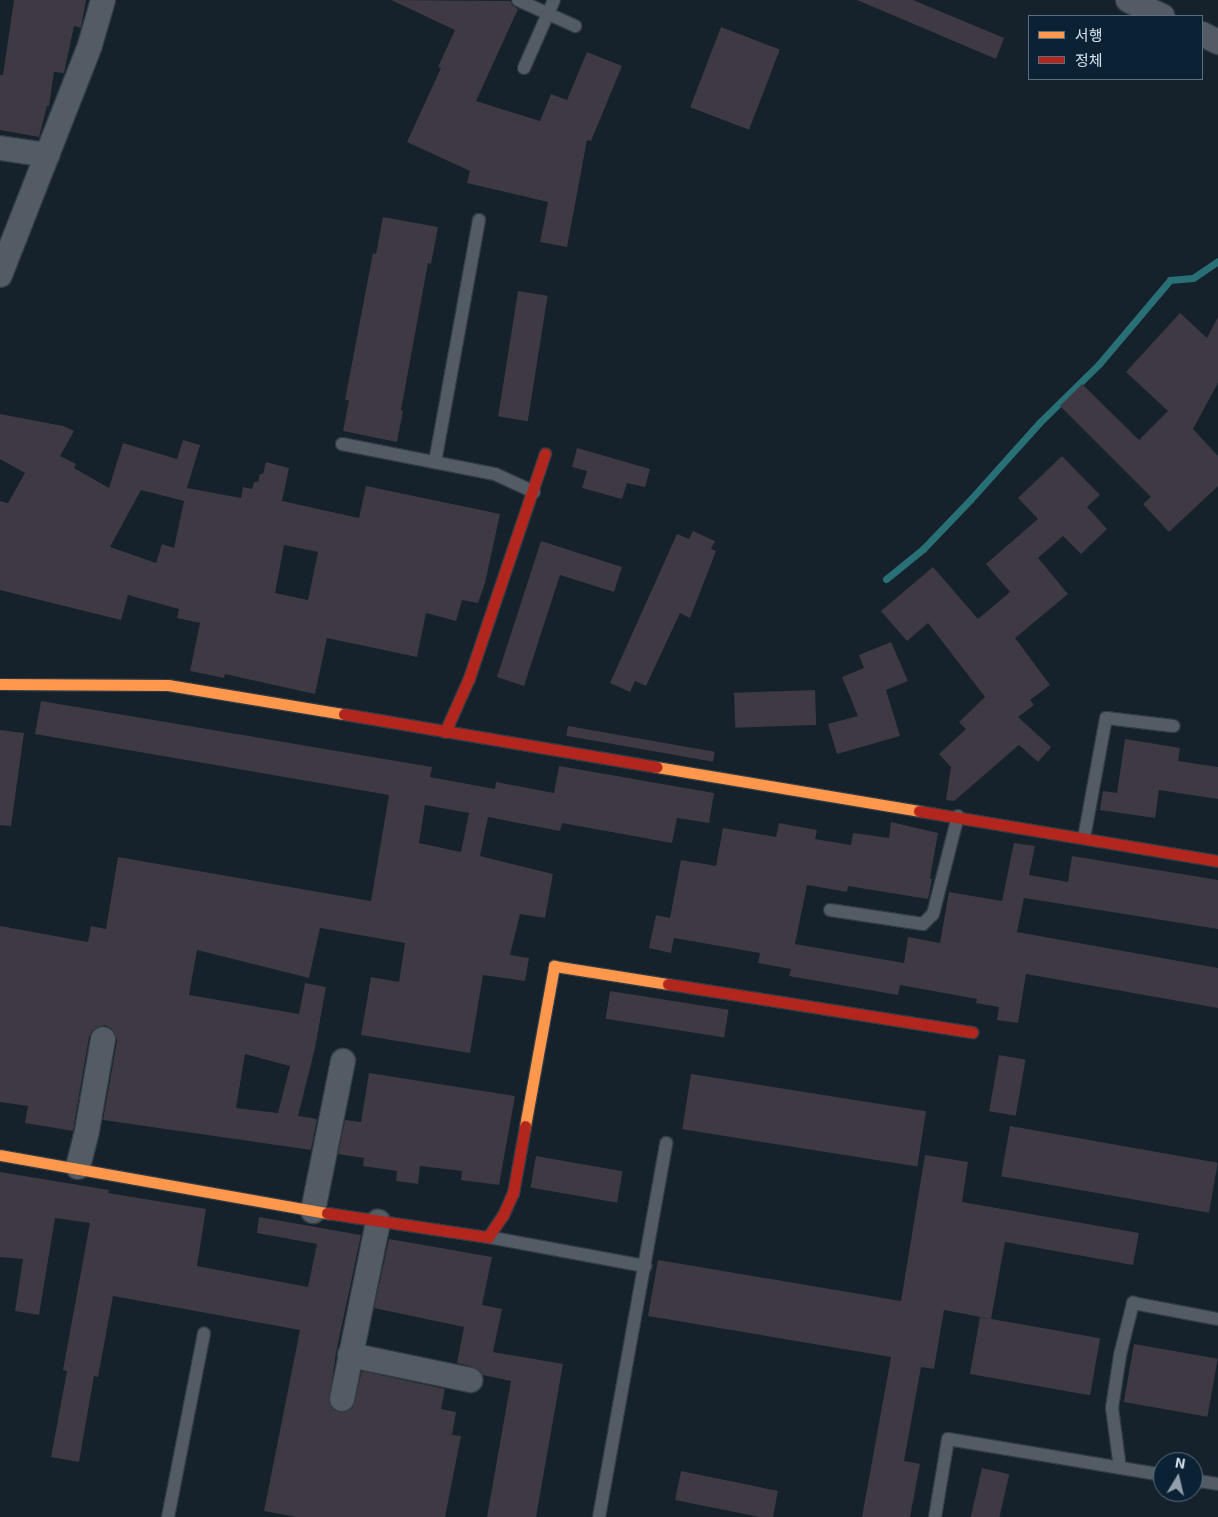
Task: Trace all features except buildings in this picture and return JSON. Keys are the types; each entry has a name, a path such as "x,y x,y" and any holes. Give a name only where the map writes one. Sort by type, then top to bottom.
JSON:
{"street":[{"path":"0,275 90,45 103,0"},
{"path":"1128,0 1161,15"},
{"path":"1203,34 1218,42"},
{"path":"0,148 46,155"},
{"path":"444,732 469,678 534,492 545,454"},
{"path":"0,684 168,686 958,816 1218,861"},
{"path":"0,1155 78,1167 378,1222 488,1237 503,1215 513,1193 554,966 972,1032"},
{"path":"78,1167 87,1131 103,1039"},
{"path":"313,1211 343,1061"},
{"path":"342,1399 378,1222"},
{"path":"350,1355 470,1380"}],"lane":[{"path":"518,0 575,26"},
{"path":"524,68 554,0"},
{"path":"435,462 479,220"},
{"path":"342,444 495,474 534,492"},
{"path":"1084,838 1106,718 1174,726"},
{"path":"830,910 923,924 933,914 958,816"},
{"path":"599,1517 666,1143"},
{"path":"488,1237 645,1266"},
{"path":"1120,1468 1112,1408 1120,1355 1133,1303 1218,1319"},
{"path":"168,1517 204,1333"},
{"path":"935,1517 948,1439 1153,1473"},
{"path":"1203,1482 1218,1484"}],"waterway":[{"path":"886,579 923,549 970,500 1039,423 1099,364 1170,280 1193,278 1218,261"}],"traffic: slow":[{"path":"0,684 168,685 344,714"},
{"path":"657,767 919,811"},
{"path":"525,1126 554,966 668,984"},
{"path":"0,1155 327,1213"}],"traffic: jam":[{"path":"445,732 469,678 545,454"},
{"path":"344,714 657,767"},
{"path":"919,811 1218,861"},
{"path":"668,984 972,1032"},
{"path":"327,1213 488,1237 503,1215 513,1193 525,1126"}]}
